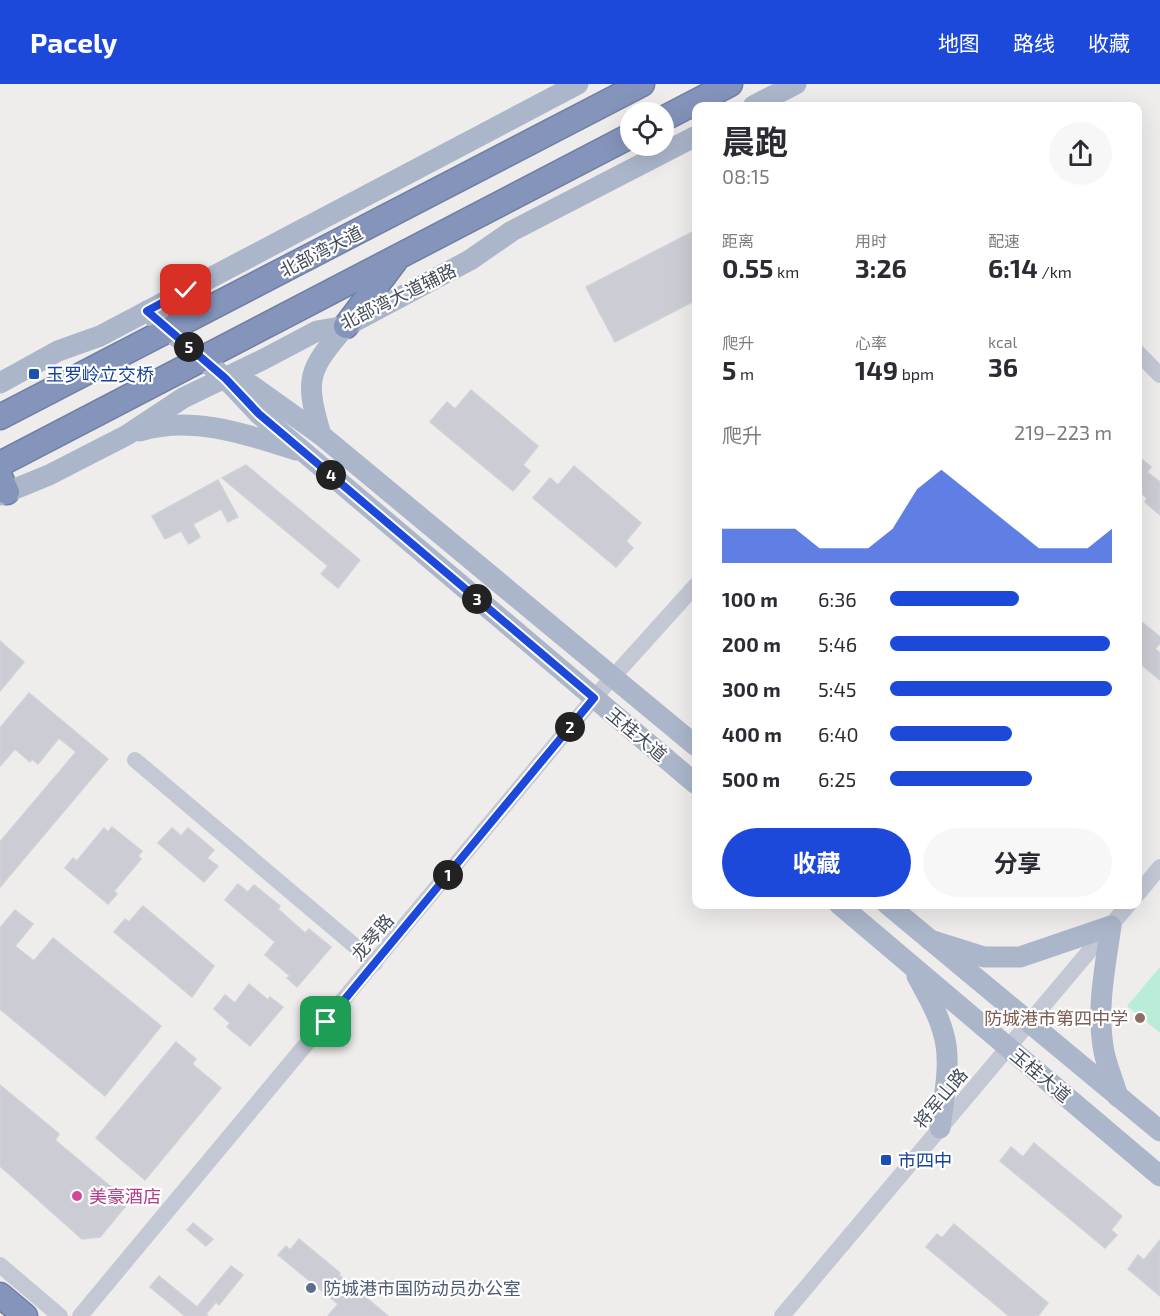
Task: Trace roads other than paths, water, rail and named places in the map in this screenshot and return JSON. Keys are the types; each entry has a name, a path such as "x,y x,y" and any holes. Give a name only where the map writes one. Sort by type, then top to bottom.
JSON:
{"highway":[{"name":"北部湾大道","path":"0,417 642,84"},
{"path":"696,102 730,84"},
{"path":"674,113 692,104"},
{"path":"0,464 620,141"},
{"path":"346,326 398,257"},
{"path":"0,1295 25,1316"}],"main road":[{"path":"0,383 58,351 100,336 578,84"},
{"path":"761,102 796,84"},
{"name":"北部湾大道辅路","path":"2,488 49,475 127,435 183,398 317,331 346,326 470,260 512,231 692,138"},
{"name":"玉桂大道","path":"147,311 225,378 259,414 692,781"},
{"path":"127,435 159,426 230,429 305,453 321,435 310,399 313,372 328,347 346,326"},
{"name":"玉桂大道","path":"225,378 251,385 321,435 692,743"},
{"name":"玉桂大道","path":"845,909 1160,1176"},
{"name":"玉桂大道","path":"893,909 1160,1131"},
{"path":"930,940 984,957 1020,957 1111,926 1101,993 1101,1021 1104,1053 1119,1097"},
{"path":"911,965 935,1009 946,1045 946,1079 940,1128"}],"street":[{"path":"1142,357 1160,375"},
{"name":"龙琴路","path":"80,1316 612,676 692,589"},
{"path":"135,760 375,963"},
{"path":"1142,889 1160,867"},
{"name":"将军山路","path":"782,1316 1125,909"},
{"path":"0,1265 60,1316"}],"place":[{"name":"玉罗岭立交桥","path":"34,374"},
{"name":"防城港市第四中学","path":"1140,1018"},
{"name":"市四中","path":"886,1160"},
{"name":"美豪酒店","path":"77,1196"},
{"name":"防城港市国防动员办公室","path":"311,1288"}]}
